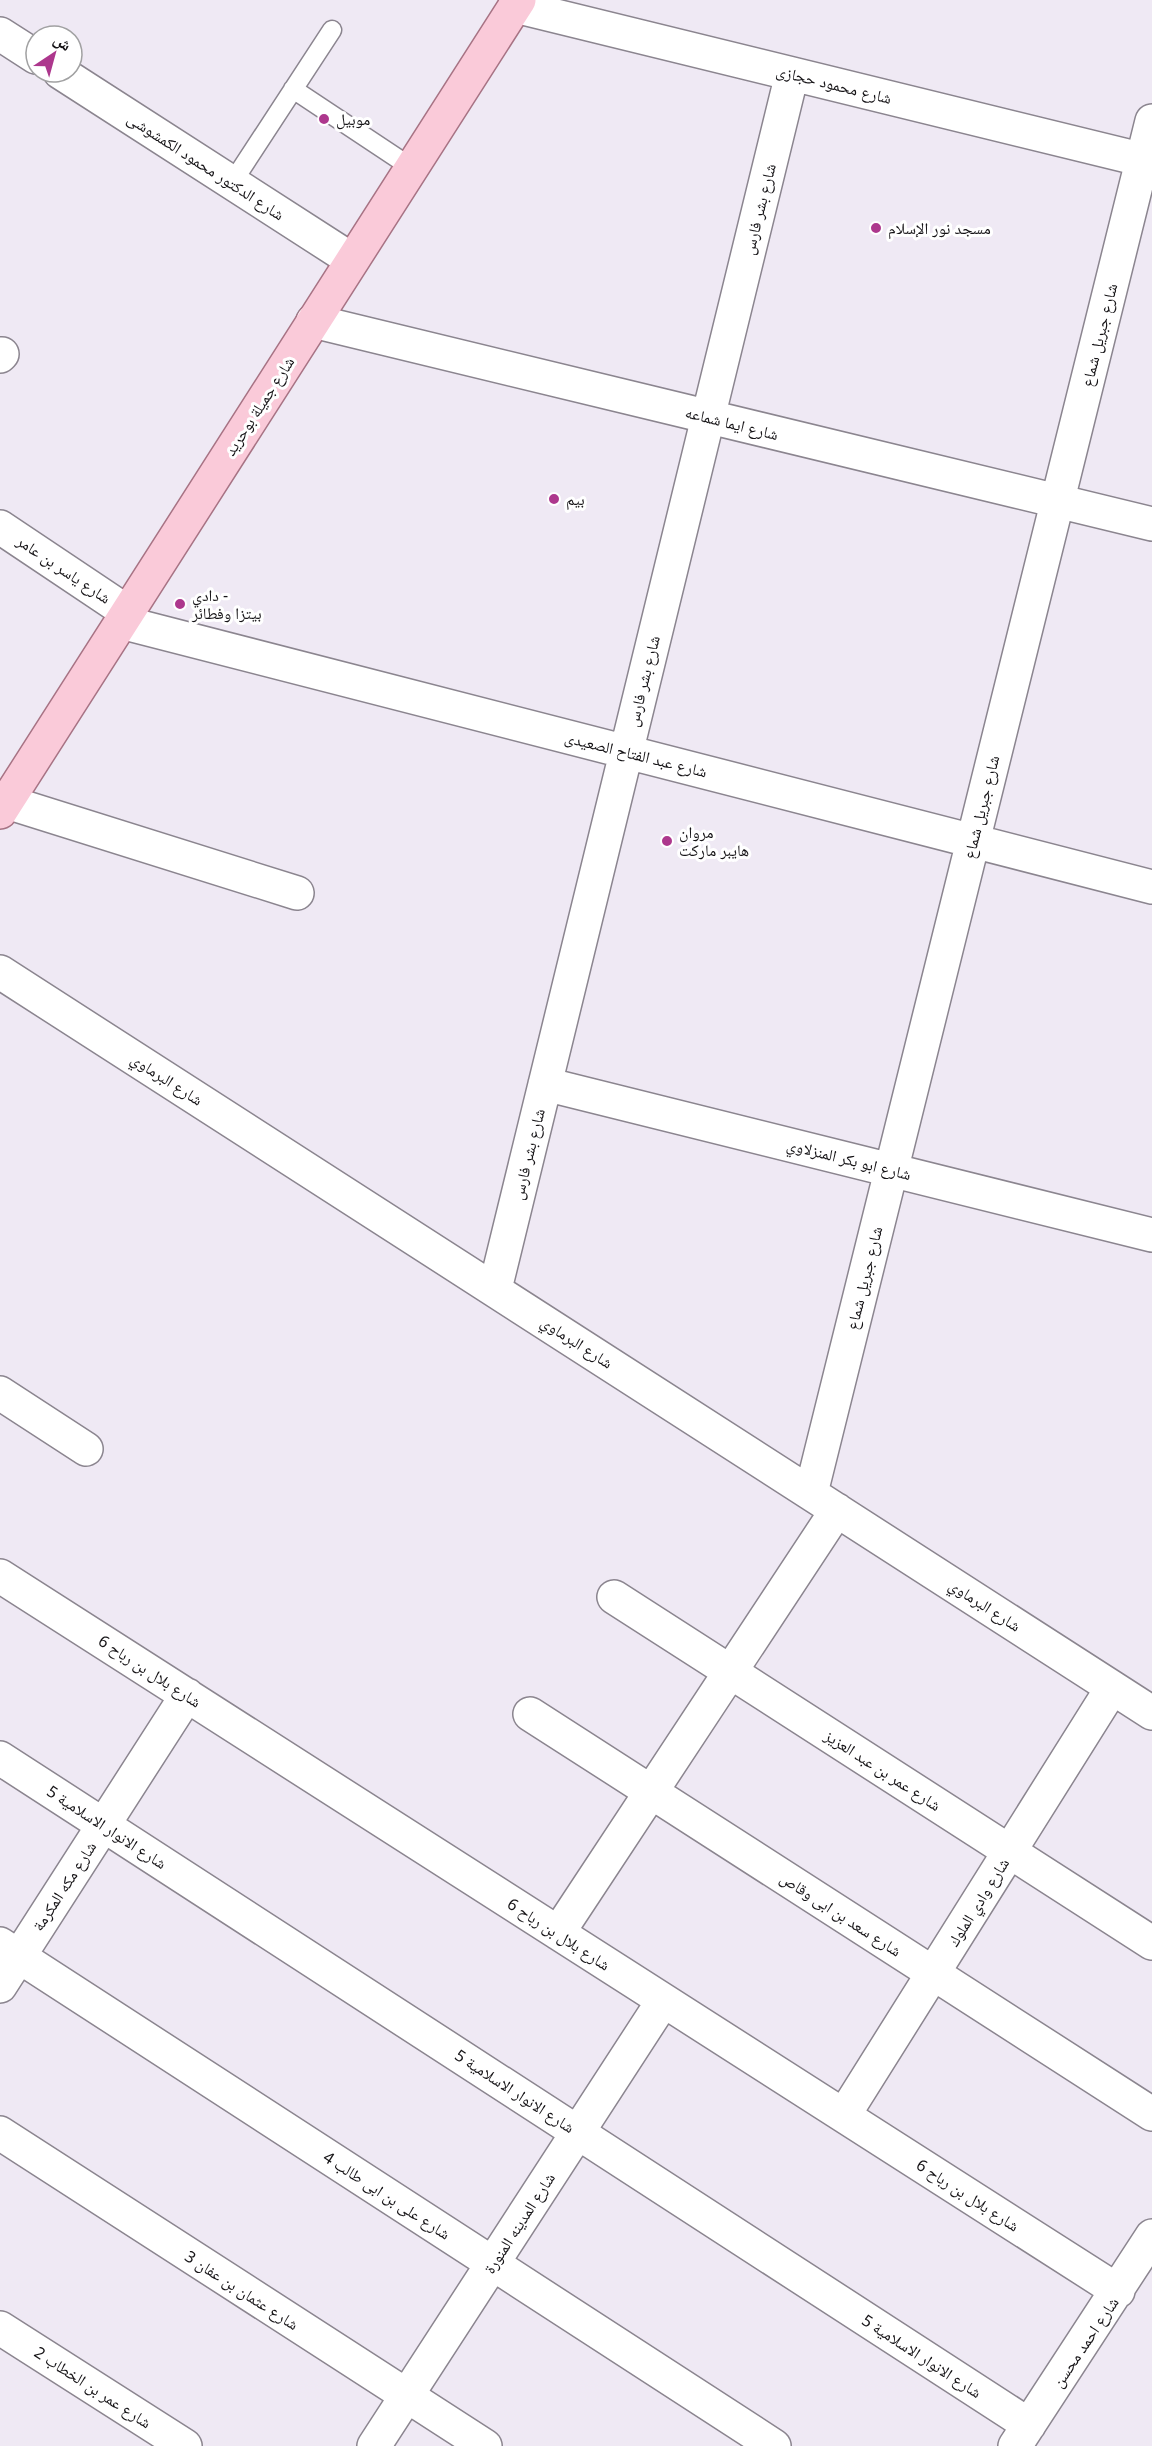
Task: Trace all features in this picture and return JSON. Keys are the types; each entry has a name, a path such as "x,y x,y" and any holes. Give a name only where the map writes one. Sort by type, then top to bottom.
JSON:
{"main road":[{"name":"شارع جميلة بوحريد","path":"3,807 517,3"}],"street":[{"name":"شارع محمود حجازى","path":"517,3 792,74 1147,161"},
{"path":"0,34 24,49"},
{"name":"شارع بشر فارس","path":"495,1289 792,74"},
{"name":"شارع الدكتور محمود الكمشوشى","path":"79,84 352,260"},
{"name":"شارع جبريل شماع","path":"558,1933 730,1672 824,1502 891,1170 1057,501 1147,161 1152,121"},
{"name":"شارع ايما شماعه","path":"313,321 1152,524"},
{"name":"شارع ياسر بن عامر","path":"0,527 124,617"},
{"name":"شارع عبد الفتاح الصعيدى","path":"124,617 626,752 1152,887"},
{"path":"3,807 297,893"},
{"name":"شارع البرماوي","path":"0,972 1152,1713"},
{"name":"شارع ابو بكر المنزلاوي","path":"545,1084 1152,1235"},
{"path":"0,1393 86,1449"},
{"name":"شارع بلال بن رباح 6","path":"0,1576 1118,2291"},
{"name":"شارع عمر بن عبد العزيز","path":"614,1597 1152,1943"},
{"name":"شارع وادي الملوك","path":"844,2115 1113,1688"},
{"name":"شارع مكه المكرمة","path":"0,1986 9,1950 104,1825 187,1695"},
{"name":"شارع سعد بن ابى وقاص","path":"530,1714 1152,2114"},
{"name":"شارع الانوار الاسلامية 5","path":"0,1758 578,2132 1022,2436"},
{"name":"شارع على بن ابى طالب 4","path":"9,1950 774,2446"},
{"name":"شارع المدينه المنورة","path":"374,2446 663,2001"},
{"name":"شارع عثمان بن عفان 3","path":"0,2133 485,2446"},
{"name":"شارع احمد محسن","path":"1022,2436 1152,2236"},
{"name":"شارع عمر بن الخطاب 2","path":"0,2328 185,2446"}],"lane":[{"path":"232,183 332,30"},
{"path":"293,89 412,168"}],"place":[{"name":"موبيل","path":"324,119"},
{"name":"مسجد نور الإسلام","path":"876,228"},
{"name":"بيم","path":"554,499"},
{"name":"دادي - بيتزا وفطائر","path":"180,604"},
{"name":"مروان هايبر ماركت","path":"667,841"}]}
